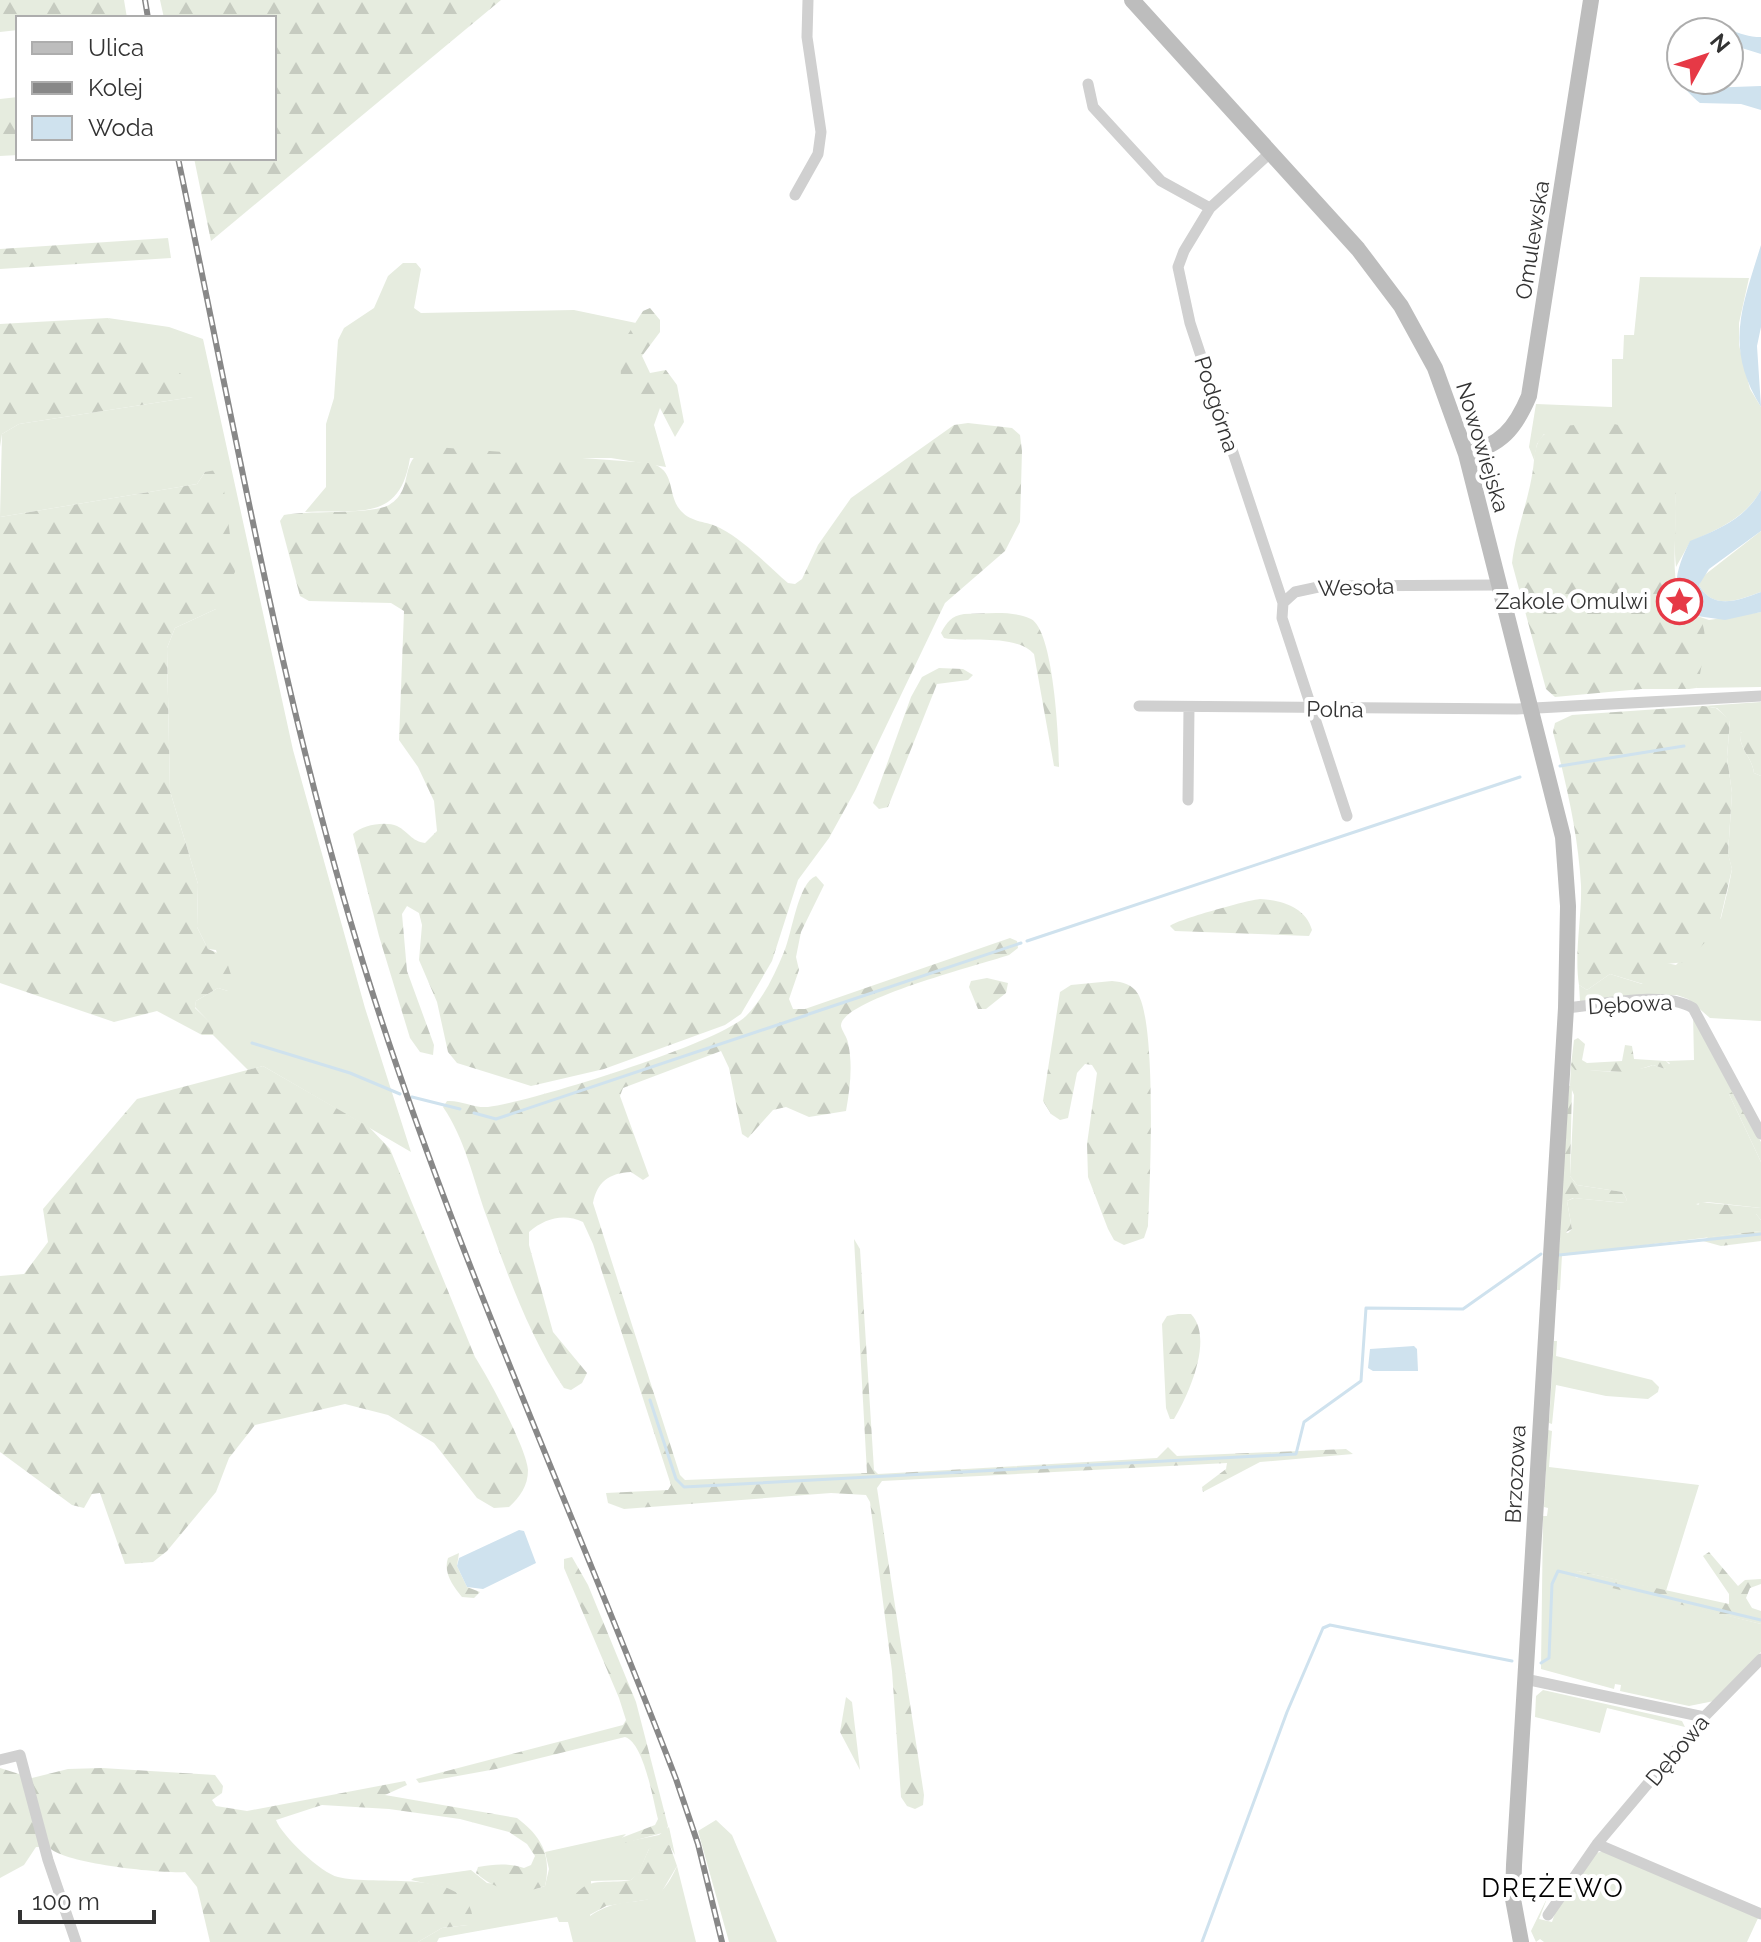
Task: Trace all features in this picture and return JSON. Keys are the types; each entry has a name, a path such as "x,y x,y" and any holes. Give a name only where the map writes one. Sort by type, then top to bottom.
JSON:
{"main road":[{"name":"Nowowiejska","path":"1132,0 1358,249 1401,306 1435,368 1466,454 1531,709 1567,869 1566,1008"},
{"name":"Omulewska","path":"1466,454 1489,448 1504,438 1517,425 1529,396 1591,0"},
{"name":"Brzozowa","path":"1521,1942 1513,1899 1566,1008"}],"street":[{"path":"795,195 818,154 821,132 807,37 808,0"},
{"path":"1088,84 1093,107 1161,181 1210,208"},
{"name":"Podgórna","path":"1271,152 1210,208 1178,267 1180,286 1283,603"},
{"name":"Wesoła","path":"1283,603 1295,592 1323,586 1497,585"},
{"path":"1283,603 1282,618 1347,816"},
{"name":"Polna","path":"1139,706 1531,709 1761,696"},
{"path":"1188,800 1189,707"},
{"name":"Dębowa","path":"1566,1008 1660,999 1678,1000 1693,1008 1761,1134"},
{"name":"Dębowa","path":"1548,1915 1597,1844 1704,1717 1761,1659"},
{"path":"1525,1679 1704,1717"},
{"path":"0,1760 20,1755 48,1860 76,1942"},
{"path":"1597,1844 1761,1914"}],"green space":[{"path":"0,0 124,0 127,16 16,16 16,30 0,32"},
{"path":"160,0 501,0 211,241 194,160 276,160 276,16 164,16"},
{"path":"16,97 16,155 0,156 0,99"},
{"path":"168,238 171,258 0,269 0,249"},
{"path":"403,263 416,263 421,269 414,308 421,313 574,310 636,323 654,425 666,467 611,458 410,458 405,479 397,493 386,503 359,511 305,512 326,487 326,424 334,398 338,340 344,328 374,308 388,276"},
{"path":"1640,277 1749,278 1739,323 1739,345 1750,389 1761,407 1761,490 1739,515 1690,542 1676,567 1675,495 1662,450 1544,434 1537,444 1534,460 1529,447 1536,404 1612,407 1612,359 1623,359 1624,335 1634,335"},
{"path":"650,308 660,320 660,332 642,356 650,373 666,370 677,385 684,422 675,437 660,408 654,425 637,410 621,377 623,342 643,311"},
{"path":"108,318 169,327 203,339 293,750 365,1008 411,1152 263,1066 248,1070 213,1035 213,1026 195,1007 196,1001 218,988 228,991 216,950 208,949 197,927 198,884 170,791 167,648 175,628 216,609 205,472 197,484 0,517 2,434 19,424 193,397"},
{"path":"108,318 198,387 193,397 19,424 2,434 0,447 0,324"},
{"path":"968,423 1012,428 1020,435 1020,522 1005,551 945,603 856,789 829,838 798,880 772,961 741,1014 725,1025 604,1069 531,1086 457,1063 448,1052 437,1002 419,960 422,925 419,913 407,906 402,914 407,971 434,1045 433,1055 420,1052 410,1038 379,936 353,834 368,826 392,825 425,843 437,831 434,801 418,767 399,740 404,611 391,603 309,601 300,596 280,521 284,515 368,510 389,505 403,490 415,457 435,447 650,463 664,471 676,504 685,515 729,533 788,583 795,584 802,579 818,545 851,498 954,425"},
{"path":"1614,424 1644,431 1660,445 1670,462 1675,483 1675,573 1678,592 1704,629 1699,681 1696,688 1689,689 1641,689 1555,697 1546,689 1512,563 1536,449 1540,438 1553,429"},
{"path":"216,470 223,483 235,572 216,609 175,628 167,648 170,791 198,884 197,927 208,949 225,956 235,987 228,991 218,988 196,1001 195,1008 214,1026 213,1035 202,1035 157,1011 114,1022 0,983 0,517 197,484 205,472"},
{"path":"1761,531 1761,592 1727,601 1711,598 1699,585 1702,577"},
{"path":"1761,612 1761,687 1696,688 1704,633 1697,616 1709,620"},
{"path":"964,614 1016,614 1031,619 1039,628 1054,688 1059,767 1054,766 1034,654 1026,647 1004,641 944,638 941,633 947,623"},
{"path":"939,668 963,669 973,675 968,680 937,684 888,807 879,809 873,803 911,697 922,677"},
{"path":"1761,702 1761,726 1740,733 1741,744 1754,773 1761,776 1761,1021 1710,1018 1688,999 1677,995 1580,1001 1579,985 1587,990 1610,974 1642,984 1666,963 1676,965 1721,918 1732,869 1728,854 1732,793 1727,757 1730,721 1717,708 1703,706"},
{"path":"1703,706 1716,708 1730,720 1727,757 1732,793 1728,853 1732,869 1718,929 1686,962 1666,964 1643,984 1610,974 1587,990 1579,985 1581,885 1567,789 1553,732 1555,723 1572,715"},
{"path":"1761,726 1761,776 1754,773 1740,739 1740,733"},
{"path":"816,876 824,885 801,932 796,957 799,970 789,999 793,1009 805,1009 1010,938 1017,941 1018,948 1009,955 887,994 847,1016 841,1026 850,1059 846,1111 809,1117 786,1107 773,1110 748,1138 742,1134 729,1068 721,1051 623,1088 620,1096 649,1176 643,1180 631,1172 616,1174 601,1184 593,1203 680,1475 685,1480 867,1473 854,1239 860,1249 874,1470 878,1474 1157,1458 1168,1447 1177,1456 1346,1449 1353,1454 1260,1462 1203,1492 1202,1487 1226,1469 1227,1463 882,1481 877,1488 924,1795 923,1805 915,1809 907,1806 901,1797 892,1671 870,1502 866,1495 831,1493 624,1509 608,1503 606,1493 668,1490 671,1485 593,1244 583,1222 569,1218 548,1220 529,1232 529,1245 553,1332 587,1373 582,1383 571,1390 564,1388 529,1326 502,1259 463,1145 443,1107 447,1101 488,1107 543,1094 624,1070 730,1027 747,1015 768,986 784,952 800,898 810,880"},
{"path":"1260,899 1284,903 1298,910 1309,922 1312,930 1309,936 1175,931 1170,926 1185,919"},
{"path":"987,978 1008,983 1006,993 986,1009 978,1009 969,987 971,981"},
{"path":"1112,981 1127,984 1138,994 1144,1011 1150,1070 1148,1226 1144,1238 1124,1245 1114,1240 1108,1229 1088,1177 1087,1144 1097,1073 1092,1065 1085,1064 1077,1073 1068,1118 1060,1120 1051,1114 1043,1101 1060,992 1071,985"},
{"path":"1693,1012 1735,1094 1729,1094 1761,1162 1761,1208 1707,1202 1696,1204 1725,1213 1756,1214 1761,1220 1761,1231 1562,1255 1560,1290 1557,1290 1560,1230 1568,1233 1572,1229 1567,1201 1574,1198 1624,1203 1627,1200 1623,1192 1577,1185 1570,1176 1574,1095 1570,1085 1571,1065 1588,1070 1624,1071 1653,1065 1665,1069 1670,1063 1666,1061 1694,1060"},
{"path":"1578,1038 1585,1044 1582,1060 1587,1063 1622,1061 1625,1045 1632,1046 1634,1059 1666,1061 1671,1066 1665,1069 1653,1065 1631,1072 1575,1070 1571,1065 1574,1040"},
{"path":"263,1066 369,1127 390,1149 475,1357 521,1446 528,1470 527,1481 509,1507 494,1508 477,1498 434,1443 388,1415 345,1404 255,1425 229,1458 216,1492 167,1551 153,1562 125,1564 100,1493 92,1494 84,1508 72,1505 0,1452 0,1276 24,1274 48,1242 43,1209 137,1099"},
{"path":"1572,1085 1570,1176 1577,1185 1623,1192 1627,1200 1625,1203 1573,1198 1567,1201 1572,1229 1564,1233 1559,1229 1569,1086"},
{"path":"1732,1092 1761,1142 1761,1162 1729,1094"},
{"path":"1700,1202 1761,1208 1761,1220 1756,1214 1704,1215 1695,1211"},
{"path":"1761,1231 1761,1241 1721,1246 1703,1241 1708,1237"},
{"path":"1191,1314 1197,1324 1200,1351 1186,1395 1174,1419 1170,1419 1166,1408 1162,1324 1167,1316"},
{"path":"1554,1341 1557,1341 1556,1356 1652,1380 1659,1387 1658,1392 1648,1399 1606,1396 1556,1385 1552,1424 1549,1423"},
{"path":"1548,1430 1552,1431 1549,1467 1699,1485 1666,1591 1578,1571 1575,1577 1761,1624 1761,1652 1714,1701 1689,1706 1620,1691 1621,1685 1615,1684 1614,1689 1541,1669 1543,1516 1547,1516 1548,1508 1544,1507"},
{"path":"1709,1552 1738,1586 1745,1580 1761,1579 1761,1584 1750,1588 1746,1598 1752,1608 1761,1611 1761,1624 1583,1581 1574,1575 1578,1571 1729,1604 1729,1594 1703,1556"},
{"path":"459,1553 457,1566 467,1587 480,1592 474,1598 462,1597 448,1574 448,1558"},
{"path":"572,1557 588,1585 636,1702 668,1826 666,1832 625,1843 621,1838 655,1825 658,1819 642,1761 632,1741 625,1737 496,1769 419,1783 416,1779 623,1725 626,1720 619,1698 564,1568 564,1559"},
{"path":"1543,1690 1682,1721 1685,1727 1607,1708 1600,1733 1535,1717 1536,1696"},
{"path":"846,1697 852,1702 860,1770 840,1732"},
{"path":"0,1768 32,1778 68,1769 102,1768 215,1775 223,1786 222,1793 212,1800 216,1806 247,1811 405,1781 407,1785 385,1795 517,1818 543,1847 547,1865 545,1886 526,1891 509,1890 492,1884 476,1873 478,1867 484,1866 524,1868 531,1865 535,1856 527,1844 509,1832 460,1819 389,1809 322,1805 276,1820 294,1844 322,1869 354,1880 438,1885 456,1892 468,1903 473,1920 468,1925 442,1928 418,1942 210,1942 197,1887 185,1872 113,1866 72,1858 49,1847 36,1847 24,1865 0,1878"},
{"path":"716,1820 732,1835 777,1942 729,1942 698,1831"},
{"path":"669,1827 675,1855 670,1846 649,1849 638,1874 631,1880 591,1881 590,1916 605,1908 641,1901 659,1893 677,1866 696,1942 573,1942 568,1922 559,1922 557,1917 439,1938 437,1942 418,1942 442,1928 468,1925 443,1887 411,1880 414,1878 471,1870 487,1883 537,1889 545,1886 549,1869 545,1852 626,1834 622,1838 625,1842 659,1835"},
{"path":"663,1842 670,1846 677,1866 658,1898 606,1906 584,1918 574,1916 571,1901 584,1887 598,1882 631,1880 638,1873 649,1849"},
{"path":"1604,1851 1759,1916 1747,1942 1544,1942 1540,1939 1536,1942 1531,1931 1548,1896 1539,1919 1552,1922 1556,1910 1596,1853"}],"water":[{"path":"1745,34 1761,37 1761,54 1745,49"},
{"path":"1761,86 1761,110 1741,104 1700,103 1692,96 1745,96 1745,87"},
{"path":"1761,245 1761,327 1757,346 1761,407 1743,365 1740,327"},
{"path":"1761,490 1761,531 1709,569 1699,585 1705,593 1719,601 1761,592 1761,612 1725,620 1697,616 1687,609 1677,591 1678,571 1690,541 1739,516"},
{"path":"1414,1346 1417,1349 1418,1371 1373,1371 1368,1368 1370,1349"},
{"path":"519,1530 524,1531 536,1563 483,1589 467,1587 457,1566 459,1558"}],"waterway":[{"path":"1560,766 1684,746"},
{"path":"1027,941 1520,777"},
{"path":"809,1014 1021,943"},
{"path":"474,1113 496,1119 807,1015"},
{"path":"252,1043 350,1073 400,1094"},
{"path":"412,1097 460,1109"},
{"path":"1559,1255 1761,1234"},
{"path":"650,1400 676,1479 684,1487 1296,1454 1304,1422 1361,1381 1366,1308 1463,1309 1541,1254"},
{"path":"1541,1663 1549,1658 1552,1584 1558,1571 1761,1620"},
{"path":"1202,1942 1287,1712 1323,1628 1330,1625 1512,1661"}],"railway":[{"path":"145,0 148,16"},
{"path":"178,160 284,665 308,766 364,966 434,1172 473,1274 676,1779 698,1844 722,1942"}],"place":[{"name":"Zakole Omulwi","path":"1679,601"}],"district":[{"name":"DRĘŻEWO","path":"1553,1888"}]}
